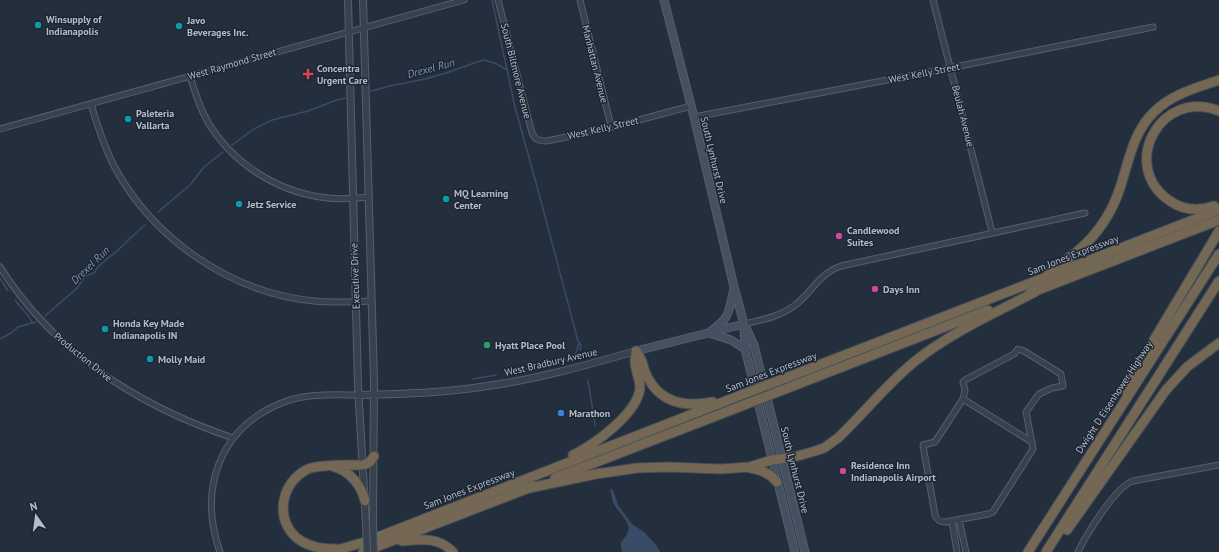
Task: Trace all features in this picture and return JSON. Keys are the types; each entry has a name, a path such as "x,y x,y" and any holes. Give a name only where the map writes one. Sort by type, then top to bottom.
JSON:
{"highway":[{"path":"996,296 1059,265 1085,245 1100,227 1114,204 1132,146 1147,120 1159,107 1172,98 1184,92 1219,80"},
{"path":"1218,209 1193,210 1171,202 1161,194 1155,186 1148,171 1147,158 1148,148 1152,136 1161,122 1170,115 1180,110 1196,107 1206,107 1219,111"},
{"name":"Sam Jones Expressway","path":"330,552 365,542 1218,209"},
{"name":"Sam Jones Expressway","path":"363,552 1219,220"},
{"path":"1099,441 1114,406 1219,231"},
{"name":"Dwight D Eisenhower Highway","path":"1028,552 1219,254"},
{"path":"1046,552 1219,281"},
{"path":"529,488 596,474 637,468 668,467 726,469 749,467 772,460 803,455 821,449 830,445 843,434 895,378 931,349 965,328 1034,292"},
{"path":"1049,552 1081,511 1166,390 1187,368 1219,343"},
{"path":"636,351 654,388 674,402 698,404 741,395"},
{"path":"539,474 593,444 615,425 634,404 640,386 635,362 636,351"},
{"path":"340,549 316,548 300,541 293,535 288,527 283,511 285,494 293,480 298,475 311,468 363,465 370,462 374,456"},
{"path":"331,466 346,472 354,479 361,490 365,501"},
{"path":"749,467 763,471 777,482"},
{"path":"389,543 420,539 435,540 453,552"}],"main road":[{"name":"South Lynhurst Drive","path":"664,0 694,117 734,288 744,324 754,345 805,552"},
{"path":"709,333 724,320 734,288"},
{"name":"South Lynhurst Drive","path":"744,324 745,349 795,552"},
{"name":"West Bradbury Avenue","path":"636,351 744,324"},
{"path":"709,333 731,340 745,349"}],"street":[{"name":"Executive Drive","path":"348,0 359,395 367,552"},
{"name":"Executive Drive","path":"363,0 374,394 374,552"},
{"name":"West Raymond Street","path":"0,129 464,0"},
{"name":"South Biltmore Avenue","path":"498,0 532,133 535,139 538,140"},
{"name":"Manhattan Avenue","path":"580,0 610,122 613,127"},
{"name":"Beulah Avenue","path":"933,0 992,232"},
{"name":"West Kelly Street","path":"694,117 1153,27"},
{"path":"190,76 200,104 211,126 228,148 246,166 280,186 296,191 320,197 341,199 369,197"},
{"path":"91,104 106,148 127,188 150,218 185,250 203,262 231,277 276,293 313,301 371,301"},
{"name":"West Kelly Street","path":"538,140 547,141 613,127 691,106"},
{"path":"744,324 772,317 788,310 800,301 823,276 841,266 1085,213"},
{"name":"Production Drive","path":"0,267 42,322 76,354 99,372 119,385 171,413 207,429 233,438"},
{"path":"1018,349 1024,351 1061,374 1063,386 1052,388 1039,394 1026,412 1033,448 993,512 959,520 941,522 935,516 923,446 935,442 963,399 965,390 963,382 965,380 1014,354 1018,349"},
{"name":"West Bradbury Avenue","path":"359,395 436,392 487,387 533,378 636,351"},
{"path":"220,552 212,522 212,496 218,468 233,438 259,416 284,402 311,396 359,395"},
{"path":"963,399 1032,442"},
{"path":"1078,552 1099,517 1127,483 1219,465"},
{"path":"959,520 966,552"},
{"path":"952,521 957,552"}],"water":[{"path":"610,489 613,490 618,505 632,524 644,532 656,545 660,552 622,552 621,542 626,536 628,526 613,502"}],"waterway":[{"path":"492,0 515,107 578,341 581,345 580,350"},
{"name":"Drexel Run","path":"371,91 425,79 483,60 495,63 507,70"},
{"name":"Drexel Run","path":"232,145 254,129 272,120 308,111 345,98"},
{"name":"Drexel Run","path":"158,212 190,185 204,167 223,152"},
{"name":"Drexel Run","path":"45,316 76,289 84,278 94,273 101,263 117,251 145,225"},
{"path":"0,278 8,291"},
{"path":"15,300 32,322"},
{"name":"Drexel Run","path":"0,339 18,327 36,322"},
{"path":"508,373 566,360 575,354 578,345 580,344"},
{"path":"473,379 496,375"},
{"path":"588,380 595,425"}],"place":[{"name":"Winsupply of Indianapolis","path":"38,25"},
{"name":"Javo Beverages Inc.","path":"179,26"},
{"name":"Concentra Urgent Care","path":"308,74"},
{"name":"Paleteria Vallarta","path":"128,119"},
{"name":"MQ Learning Center","path":"446,199"},
{"name":"Jetz Service","path":"239,204"},
{"name":"Candlewood Suites","path":"839,236"},
{"name":"Days Inn","path":"875,289"},
{"name":"Honda Key Made Indianapolis IN","path":"105,329"},
{"name":"Hyatt Place Pool","path":"487,345"},
{"name":"Molly Maid","path":"150,359"},
{"name":"Marathon","path":"561,413"},
{"name":"Residence Inn Indianapolis Airport","path":"843,471"}]}
